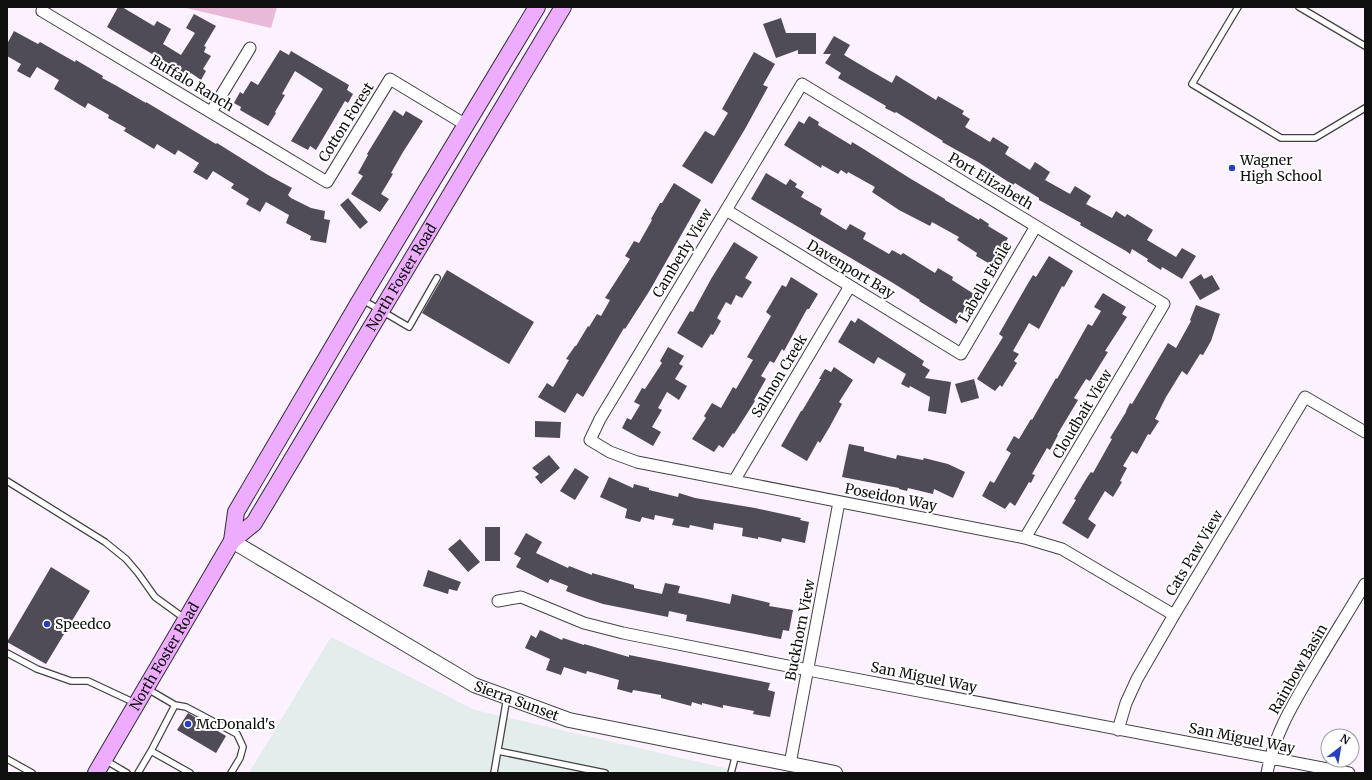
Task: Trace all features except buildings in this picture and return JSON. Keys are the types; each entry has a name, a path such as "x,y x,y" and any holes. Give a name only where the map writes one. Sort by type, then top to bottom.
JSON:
{"main road":[{"name":"North Foster Road","path":"232,541 236,512 361,299 537,7"},
{"name":"North Foster Road","path":"100,766 232,541 254,523 562,7"}],"street":[{"name":"Buffalo Ranch","path":"42,9 327,182"},
{"path":"211,112 250,48"},
{"name":"Cotton Forest","path":"327,182 390,79 466,125"},
{"name":"Camberly View","path":"590,440 600,419 802,84"},
{"name":"Port Elizabeth","path":"802,84 1164,304"},
{"name":"Davenport Bay","path":"726,210 961,354"},
{"name":"Labelle Etoile","path":"961,354 1036,226"},
{"name":"Salmon Creek","path":"734,481 850,286"},
{"name":"Cloudbait View","path":"1025,538 1164,304"},
{"name":"Cats Paw View","path":"1118,730 1126,703 1137,679 1305,396 1365,432"},
{"name":"Poseidon Way","path":"590,440 610,452 637,462 1025,538 1062,549 1174,615"},
{"name":"Buckhorn View","path":"790,764 839,502"},
{"name":"Sierra Sunset","path":"232,541 474,685 569,720 835,773"},
{"name":"Rainbow Basin","path":"1266,773 1278,734 1291,707 1365,584"},
{"name":"San Miguel Way","path":"498,601 521,597 584,623 623,633 1118,730 1349,773"}],"lane":[{"path":"1238,7 1192,84 1281,138 1315,138 1365,108"},
{"path":"1299,7 1365,46"},
{"path":"361,299 409,327 437,278"},
{"path":"7,481 105,542 126,559 155,597 186,619"},
{"path":"7,653 37,669 71,681 88,681 137,704"},
{"path":"146,688 175,705 186,707 237,734 243,747 240,758 231,773"},
{"path":"494,773 507,697"},
{"path":"138,773 152,751 175,705"},
{"path":"152,751 190,773"},
{"path":"498,751 605,773"},
{"path":"732,773 736,753"},
{"path":"7,759 22,771 32,773"},
{"path":"100,766 127,773"}],"shaded area":[{"path":"182,7 277,7 271,28"},
{"path":"331,637 475,710 746,773 249,773"}],"place":[{"name":"Wagner High School","path":"1232,168"},
{"name":"Speedco","path":"47,624"},
{"name":"McDonald's","path":"188,724"}]}
